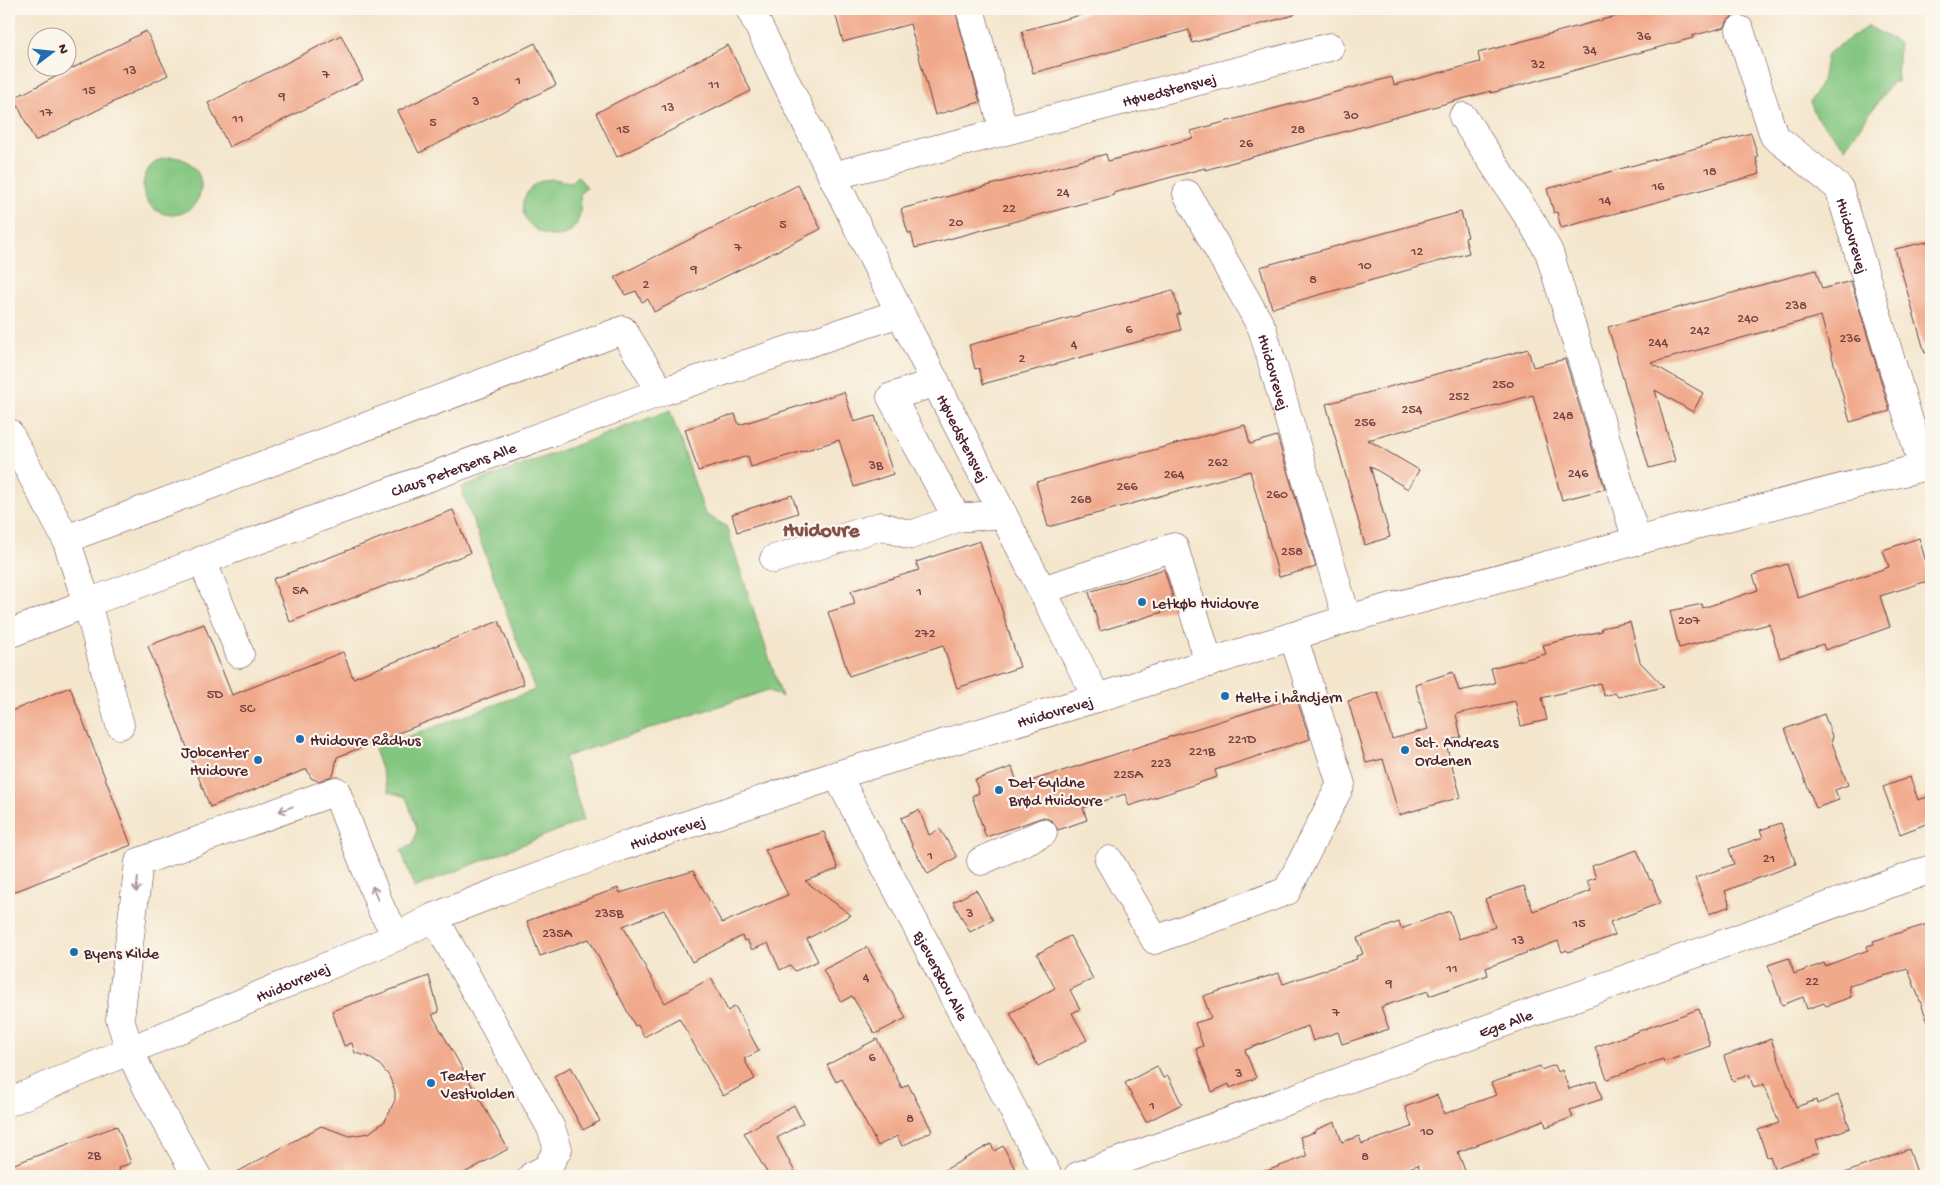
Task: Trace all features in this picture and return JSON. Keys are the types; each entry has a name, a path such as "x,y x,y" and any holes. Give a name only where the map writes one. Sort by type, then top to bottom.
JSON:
{"street":[{"name":"Høvedstensvej","path":"750,9 900,313 1097,698"},
{"path":"970,9 1004,132"},
{"name":"Hvidovrevej","path":"9,1102 398,936 434,917 620,847 837,775 1097,698 1347,619 1927,466 1839,188 1774,136 1740,30"},
{"name":"Høvedstensvej","path":"832,176 1330,47"},
{"path":"1464,117 1549,252 1637,541"},
{"name":"Hvidovrevej","path":"1187,194 1262,328 1347,619"},
{"name":"Claus Petersens Alle","path":"9,634 202,560 661,392 900,313"},
{"path":"66,539 623,330 661,392"},
{"path":"936,382 891,397 957,518"},
{"path":"9,433 66,539 87,603 120,725"},
{"path":"774,560 881,526 911,535 957,518 1003,514"},
{"path":"1042,590 1174,547 1208,663"},
{"path":"202,560 240,654"},
{"path":"1109,860 1155,940 1287,891 1341,784 1293,636"},
{"name":"Bjeverskov Alle","path":"837,775 1048,1176"},
{"path":"197,1176 147,1088 130,1051 120,1019 139,862 336,791 382,911 398,936"},
{"path":"980,861 1043,833"},
{"name":"Ege Alle","path":"1078,1176 1931,869"},
{"path":"434,917 551,1128 558,1149 547,1168 532,1176"}],"green space":[{"path":"1868,26 1899,43 1897,82 1892,82 1845,148 1816,116 1810,102 1822,81 1827,54"},
{"path":"172,157 183,159 196,170 201,186 199,197 188,210 172,215 161,213 148,202 143,186 145,175 156,162"},
{"path":"577,176 587,187 580,194 579,218 571,231 558,236 544,234 532,226 524,215 523,201 533,186 551,179 570,183"},
{"path":"670,410 705,514 726,526 782,697 768,690 564,757 584,820 414,888 401,849 413,845 417,829 406,797 389,792 374,749 535,690 461,488"}],"building":[{"path":"834,9 955,9 980,102 935,115 910,24 843,42"},
{"path":"1102,9 1294,9 1294,15 1192,43 1189,30 1033,73 1022,31"},
{"path":"1643,9 1730,9 1732,17 1728,20 1725,27 1692,36 1693,38 1491,93 1491,91 1205,170 1205,168 1113,193 1114,195 915,248 911,233 908,233 901,209 1106,154 1108,161 1193,138 1191,131 1392,77 1394,85 1480,62 1478,53"},
{"path":"146,31 168,75 35,141 14,98 53,78 78,78 78,66"},
{"path":"341,35 363,80 229,147 208,103"},
{"path":"535,43 556,85 419,153 398,111"},
{"path":"728,45 751,91 617,157 596,113"},
{"path":"1751,133 1758,157 1756,158 1760,174 1561,228 1557,212 1554,213 1547,189"},
{"path":"798,185 821,229 654,312 648,299 642,302 636,291 625,295 615,277"},
{"path":"1461,212 1468,237 1465,238 1469,253 1272,308 1260,267"},
{"path":"1931,241 1931,352 1925,353 1895,249"},
{"path":"1816,270 1822,289 1851,281 1890,411 1850,422 1821,316 1651,363 1703,393 1693,412 1655,390 1675,461 1649,468 1608,327"},
{"path":"1173,290 1180,314 1177,315 1181,330 983,384 979,368 975,369 969,345"},
{"path":"1528,349 1533,367 1565,359 1605,489 1562,500 1533,395 1368,440 1419,470 1408,489 1370,466 1390,537 1365,545 1326,404"},
{"path":"844,392 854,422 875,416 893,474 854,487 839,440 751,467 748,456 698,471 685,429 735,414 739,425"},
{"path":"1245,425 1250,444 1277,436 1316,567 1279,577 1250,471 1048,527 1036,482"},
{"path":"792,495 798,513 737,532 732,514"},
{"path":"453,510 470,553 290,622 273,579"},
{"path":"1919,538 1931,580 1880,596 1890,627 1825,650 1823,644 1780,658 1769,624 1679,648 1670,611 1702,604 1703,608 1758,590 1753,575 1787,564 1798,598 1889,567 1883,550"},
{"path":"980,541 1020,667 957,688 943,645 849,676 828,612 855,604 851,591 919,570 916,562"},
{"path":"1164,569 1176,608 1100,631 1089,592"},
{"path":"499,621 524,684 337,757 332,776 318,781 311,778 307,769 210,807 148,646 204,624 232,695 343,652 353,678"},
{"path":"1630,622 1640,662 1664,687 1618,697 1615,693 1604,696 1600,683 1542,698 1547,720 1521,726 1515,701 1456,714 1461,737 1445,741 1461,797 1399,815 1383,759 1366,763 1348,701 1378,692 1392,739 1428,729 1415,684 1453,672 1459,691 1495,683 1491,668 1546,654 1543,645 1602,631 1601,628"},
{"path":"70,687 131,845 9,894 9,712"},
{"path":"1296,697 1310,739 1215,770 1217,777 1129,806 1125,794 1083,808 1087,820 1058,830 1052,821 1044,817 986,837 972,796 979,793 975,780 1012,767 1018,785"},
{"path":"1824,714 1833,739 1831,740 1848,785 1835,790 1839,800 1816,808 1785,729"},
{"path":"1910,777 1918,800 1931,796 1931,822 1900,834 1883,787"},
{"path":"919,810 929,835 940,829 957,857 928,874 912,845 901,818"},
{"path":"1781,823 1796,864 1725,891 1730,906 1709,914 1695,878 1734,864 1729,849 1763,837 1760,830"},
{"path":"824,832 838,869 805,881 851,915 807,939 818,961 795,971 790,965 780,970 768,943 752,950 747,940 744,941 742,936 692,962 664,910 623,926 665,1003 711,978 728,1011 735,1006 759,1051 744,1059 755,1079 723,1096 679,1018 644,1037 638,1025 635,1026 589,939 540,956 527,921 618,888 620,893 693,871 722,923 788,895 765,850"},
{"path":"1637,850 1650,880 1652,880 1660,903 1610,922 1615,935 1568,952 1567,950 1562,952 1558,941 1486,968 1488,975 1429,996 1428,991 1381,1007 1389,1029 1342,1044 1338,1032 1313,1041 1308,1026 1245,1050 1256,1078 1230,1088 1229,1084 1212,1092 1196,1049 1203,1046 1195,1023 1211,1018 1203,996 1279,973 1283,984 1357,959 1356,956 1363,954 1357,938 1399,922 1401,929 1450,911 1459,939 1495,927 1485,899 1524,886 1533,911 1591,891 1587,881 1596,878 1592,866"},
{"path":"976,890 993,920 970,932 953,902"},
{"path":"1931,923 1931,1025 1929,1025 1908,969 1849,986 1851,997 1826,1006 1824,1003 1807,1009 1803,997 1782,1005 1768,965 1789,958 1794,974 1824,963 1825,966 1868,950 1867,946 1874,944 1873,941"},
{"path":"1070,936 1093,979 1070,990 1080,1009 1072,1013 1087,1040 1038,1066 1010,1013 1055,988 1037,954"},
{"path":"867,947 906,1018 875,1034 852,996 841,1002 823,970"},
{"name":"Teater Vestvolden","path":"429,976 439,1012 432,1015 508,1149 459,1176 230,1176 321,1126 350,1136 369,1133 385,1121 395,1100 395,1091 389,1076 379,1064 367,1056 355,1053 352,1043 344,1046 332,1011"},
{"path":"1699,1009 1710,1046 1664,1062 1663,1059 1607,1079 1595,1047"},
{"path":"877,1039 902,1088 908,1084 932,1131 902,1146 897,1136 878,1146 842,1079 836,1082 827,1065"},
{"path":"1771,1039 1796,1107 1816,1100 1817,1104 1838,1095 1850,1128 1816,1140 1820,1152 1774,1168 1770,1156 1767,1157 1758,1130 1779,1123 1764,1084 1754,1088 1749,1075 1732,1081 1724,1056"},
{"path":"1555,1065 1558,1072 1562,1070 1569,1089 1596,1081 1602,1099 1570,1110 1573,1117 1546,1127 1544,1120 1458,1152 1467,1176 1422,1176 1418,1165 1386,1176 1258,1176 1258,1174 1307,1156 1300,1137 1335,1122 1342,1142 1359,1136 1362,1144 1412,1127 1405,1107 1437,1095 1444,1114 1496,1095 1491,1083 1540,1066 1541,1070"},
{"path":"1157,1066 1163,1078 1168,1076 1182,1104 1146,1122 1125,1083"},
{"path":"571,1067 600,1121 583,1130 554,1076"},
{"path":"794,1105 803,1123 777,1138 797,1176 769,1176 744,1133"},
{"path":"117,1126 131,1163 118,1168 121,1176 9,1176 9,1166"},
{"path":"991,1144 994,1151 1003,1146 1015,1169 1002,1176 934,1176"},
{"path":"1909,1149 1918,1176 1842,1176 1842,1174"}],"place":[{"name":"Letkøb Hvidovre","path":"1142,602"},
{"name":"Helte i håndjern","path":"1225,696"},
{"name":"Hvidovre Rådhus","path":"300,739"},
{"name":"Sct. Andreas Ordenen","path":"1405,750"},
{"name":"Jobcenter Hvidovre","path":"258,760"},
{"name":"Det Gyldne Brød Hvidovre","path":"999,790"},
{"name":"Byens Kilde","path":"74,952"},
{"name":"Teater Vestvolden","path":"431,1083"}],"district":[{"name":"Hvidovre","path":"821,529"}]}
